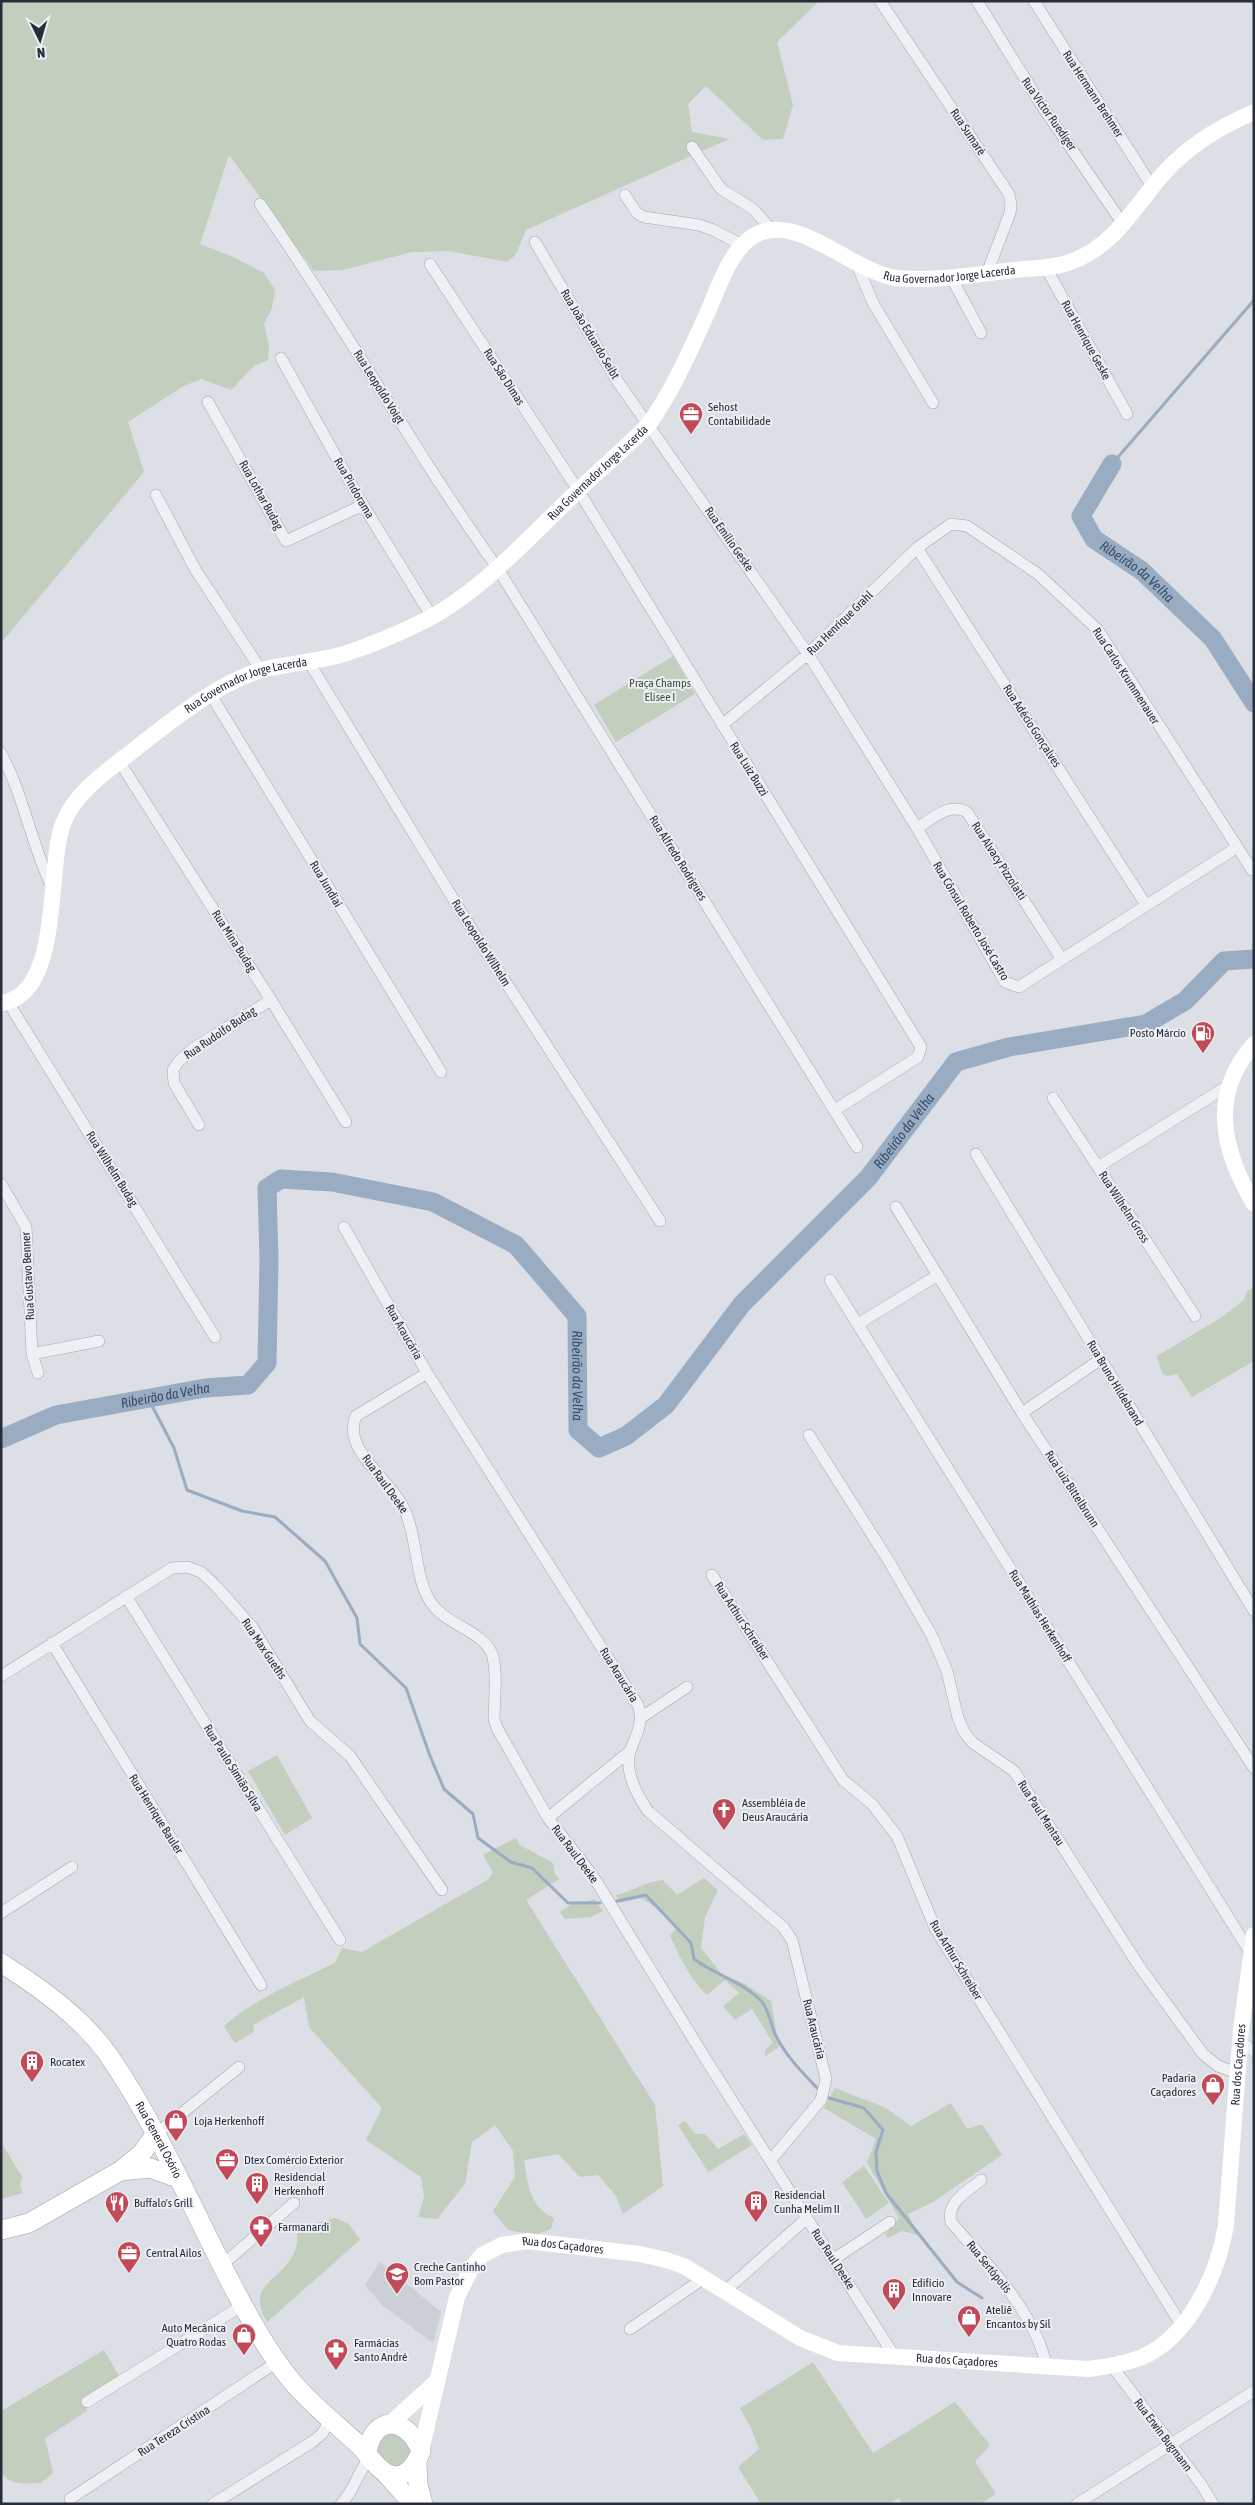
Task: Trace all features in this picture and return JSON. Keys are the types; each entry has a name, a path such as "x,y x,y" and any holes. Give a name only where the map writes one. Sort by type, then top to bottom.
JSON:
{"main road":[{"name":"Rua Governador Jorge Lacerda","path":"4,1002 22,993 35,979 42,962 57,841 63,823 88,787 119,761 232,682 261,670 344,654 432,617 498,569 578,490 649,424 664,403 732,260 749,239 761,232 772,230 813,238 857,264 878,274 896,278 950,277 1072,262 1106,242 1124,224 1164,173 1194,147 1234,121 1254,112"},
{"path":"1254,1044 1238,1065 1229,1085 1223,1110 1224,1128 1235,1166 1254,1204"},
{"name":"Rua dos Caçadores","path":"419,2457 446,2338 462,2286 482,2255 502,2245 527,2241 640,2254 684,2266 800,2338 827,2350 850,2355 1088,2369 1112,2366 1142,2357 1160,2345 1182,2326 1200,2300 1214,2273 1222,2251 1226,2225 1240,2042 1250,1952 1254,1934"},
{"name":"Rua General Osório","path":"2,1963 75,2016 96,2039 127,2085 178,2178 243,2305 277,2362 297,2388 368,2455"},
{"path":"1,2230 29,2223 120,2171 138,2157 155,2135"},
{"path":"120,2171 150,2168 178,2178"},
{"path":"1,2222 29,2223"},
{"path":"413,2504 368,2455 371,2438 436,2383"},
{"path":"330,2420 401,2426 413,2435 419,2457 418,2485 423,2504"},
{"path":"386,2474 401,2475 408,2472 419,2457"}],"street":[{"name":"Rua Sumaré","path":"880,1 1009,194 1012,204 1010,213 987,273"},
{"name":"Rua Victor Ruediger","path":"977,1 1032,90 1124,224"},
{"name":"Rua Hermann Brehmer","path":"1034,1 1153,188"},
{"path":"692,147 721,189 752,209 772,230"},
{"path":"625,195 637,213 644,217 699,225 714,230 742,246"},
{"name":"Rua Leopoldo Voigt","path":"260,204 318,288 456,511 498,569"},
{"name":"Rua João Eduardo Seibt","path":"535,242 616,379 649,424"},
{"name":"Rua São Dimas","path":"430,264 578,490"},
{"path":"857,264 872,302 933,403"},
{"name":"Rua Henrique Geske","path":"1045,266 1127,414"},
{"path":"950,277 981,333"},
{"name":"Rua Pindorama","path":"281,358 363,505 432,617"},
{"name":"Rua Lothar Budag","path":"208,402 286,541 363,505"},
{"name":"Rua Emílio Geske","path":"649,424 808,654"},
{"name":"Rua Luiz Buzzi","path":"578,490 922,1047 918,1057 835,1110"},
{"path":"156,495 195,570 261,670"},
{"name":"Rua Henrique Grahl","path":"722,726 808,654 918,548 951,524 958,523"},
{"name":"Rua Carlos Krummenauer","path":"958,523 967,526 1038,574 1098,630 1236,848 1252,870"},
{"name":"Rua Adécio Gonçalves","path":"918,548 1146,904"},
{"name":"Rua Alfredo Rodrigues","path":"498,569 857,1147"},
{"name":"Rua Cônsul Roberto José Castro","path":"808,654 916,828 1005,982 1019,987 1236,848"},
{"name":"Rua Leopoldo Wilhelm","path":"309,662 474,933 660,1220"},
{"name":"Rua Jundiaí","path":"211,696 441,1072"},
{"path":"1,754 14,777 40,863 52,887"},
{"name":"Rua Mina Budag","path":"119,761 346,1122"},
{"name":"Rua Alvacy Pizzolatti","path":"916,828 949,808 960,807 967,812 1062,958"},
{"name":"Rua Rudolfo Budag","path":"199,1125 174,1083 173,1070 179,1060 194,1048 271,1000"},
{"name":"Rua Wilhelm Budag","path":"4,1002 215,1337"},
{"path":"1098,1167 1229,1085"},
{"name":"Rua Wilhelm Gross","path":"1053,1098 1195,1316"},
{"name":"Rua Bruno Hildebrand","path":"976,1154 1254,1611"},
{"name":"Rua Gustavo Benner","path":"1,1184 26,1227 32,1354 38,1374"},
{"name":"Rua Luiz Bittelbrunn","path":"896,1207 1022,1413 1254,1768"},
{"name":"Rua Araucária","path":"344,1226 427,1373 630,1690 642,1717 630,1751 630,1775 638,1796 648,1811 783,1927 792,1940 826,2079 820,2100 771,2160"},
{"path":"858,1324 938,1275"},
{"name":"Rua Mathias Herkenhoff","path":"830,1280 1250,1952"},
{"path":"32,1354 99,1341"},
{"path":"1022,1413 1101,1358"},
{"name":"Rua Raul Deeke","path":"427,1373 356,1416 352,1425 353,1436 359,1450 400,1501 409,1518 424,1589 430,1602 449,1621 480,1638 488,1646 493,1656 494,1719 497,1728 548,1818 593,1876 896,2357"},
{"name":"Rua Paul Mantau","path":"809,1435 890,1563 932,1636 947,1671 958,1718 964,1732 973,1744 1014,1771 1139,1966 1203,2054 1218,2066 1238,2073"},
{"name":"Rua Max Gueths","path":"1,1676 172,1568 187,1567 200,1572 215,1585 253,1628 310,1721 350,1756 442,1890"},
{"name":"Rua Arthur Schreiber","path":"712,1574 843,1780 872,1804 897,1836 935,1928 1182,2326"},
{"name":"Rua Paulo Simião Silva","path":"126,1596 340,1940"},
{"name":"Rua Henrique Bauler","path":"52,1644 261,1984"},
{"path":"642,1717 687,1687"},
{"path":"548,1818 630,1751"},
{"path":"1,1913 72,1867"},
{"path":"1240,2042 1254,2051"},
{"path":"155,2135 239,2067"},
{"name":"Rua Sertópolis","path":"981,2180 954,2202 950,2215 951,2222 1012,2295 1044,2352 1046,2366"},
{"path":"222,2265 294,2204"},
{"path":"725,2291 807,2218"},
{"path":"834,2259 890,2222"},
{"path":"630,2328 704,2278"},
{"path":"87,2402 243,2305"},
{"name":"Rua Tereza Cristina","path":"70,2498 277,2362"},
{"name":"Rua Erwin Bugmann","path":"1112,2366 1213,2504"},
{"path":"1077,2504 1254,2391"},
{"path":"213,2504 312,2442 322,2434 330,2420"},
{"path":"341,2504 350,2492 368,2455"}],"shaded area":[{"name":"Creche Cantinho Bom Pastor","path":"380,2262 441,2312 433,2343 381,2304 365,2285"}],"green space":[{"path":"1,1 819,1 777,42 793,105 783,139 763,140 706,86 688,104 692,132 729,139 526,230 516,254 508,262 449,251 412,252 343,270 314,271 229,155 200,244 231,256 264,273 275,290 272,308 264,324 269,347 268,360 254,366 231,390 201,379 182,387 128,422 144,472 1,643"},
{"name":"Praça Champs Elisee I","path":"673,656 695,694 616,742 594,705"},
{"path":"1254,1287 1254,1361 1192,1397 1177,1374 1168,1376 1162,1373 1157,1356 1222,1317 1244,1300 1247,1291"},
{"path":"277,1755 312,1818 285,1835 248,1771"},
{"path":"516,1838 520,1845 553,1863 554,1872 559,1879 526,1900 655,2105 663,2186 623,2214 616,2196 598,2175 580,2177 558,2154 524,2160 529,2186 535,2202 546,2214 554,2218 551,2229 535,2235 508,2230 493,2211 515,2177 513,2151 495,2125 472,2142 465,2184 437,2219 418,2217 424,2197 421,2177 366,2140 382,2108 309,2027 304,1997 253,2025 254,2032 235,2043 224,2026 244,2010 278,1990 335,1963 342,1948 362,1952 489,1879 493,1872 483,1855"},
{"path":"704,1878 718,1890 705,1917 701,1948 722,1974 745,1984 771,2001 779,2047 765,2056 765,2050 773,2043 752,2009 735,2020 723,2006 739,1993 725,1980 707,1995 690,1974 670,1936 676,1929 658,1909 641,1898 619,1903 616,1895 663,1880 677,1895"},
{"path":"594,1899 603,1911 591,1917 565,1919 560,1912 576,1901 585,1902"},
{"path":"835,2088 886,2108 911,2126 951,2103 967,2129 982,2124 1002,2155 933,2202 908,2214 918,2235 902,2231 888,2238 885,2235 899,2218 867,2163 876,2139 824,2108"},
{"path":"685,2121 695,2134 705,2134 718,2149 744,2134 752,2145 708,2172 678,2125"},
{"path":"1,2142 22,2177 20,2186 23,2193 1,2199"},
{"path":"864,2166 889,2203 866,2219 842,2182"},
{"path":"335,2218 349,2224 360,2240 267,2322 261,2309 260,2299 262,2290 289,2262 296,2249 297,2228"},
{"path":"104,2350 119,2376 82,2400 87,2411 45,2438 53,2473 41,2483 19,2483 5,2477 1,2472 1,2411"},
{"path":"813,2362 873,2453 955,2402 990,2445 975,2462 996,2494 980,2504 903,2504 899,2498 889,2504 761,2504 738,2467 759,2449 751,2428 740,2408"},
{"path":"391,2432 400,2434 411,2449 410,2459 405,2466 390,2468 375,2450 382,2435"}],"waterway":[{"name":"Ribeirão da Velha","path":"1112,464 1254,300"},
{"name":"Ribeirão da Velha","path":"1112,464 1081,516 1094,539 1142,571 1213,639 1254,703"},
{"name":"Ribeirão da Velha","path":"1,1439 56,1415 205,1388 248,1385 267,1363 269,1260 267,1188 281,1179 332,1182 433,1202 516,1245 577,1316 578,1430 599,1448 626,1436 666,1405 742,1304 868,1178 956,1062 1009,1047 1146,1024 1185,1001 1224,961 1254,959"},
{"path":"148,1398 174,1448 187,1490 242,1511 275,1517 325,1561 357,1618 360,1644 406,1688 444,1789 473,1814 478,1838 511,1862 532,1868 568,1903 600,1903"},
{"path":"617,1901 646,1895 691,1943 694,1959 755,1995 762,2002 768,2013 775,2034 784,2049 817,2088"},
{"path":"829,2098 864,2108 883,2130 876,2152 877,2171 886,2193 957,2282 982,2298"}],"place":[{"name":"Sehost Contabilidade","path":"691,435"},
{"name":"Posto Márcio","path":"1203,1054"},
{"name":"Assembléia de Deus Araucária","path":"724,1831"},
{"name":"Rocatex","path":"32,2083"},
{"name":"Padaria Caçadores","path":"1213,2106"},
{"name":"Loja Herkenhoff","path":"176,2142"},
{"name":"Dtex Comércio Exterior","path":"227,2181"},
{"name":"Residencial Herkenhoff","path":"257,2205"},
{"name":"Residencial Cunha Melim II","path":"756,2223"},
{"name":"Buffalo's Grill","path":"117,2224"},
{"name":"Farmanardi","path":"261,2248"},
{"name":"Central Ailos","path":"129,2274"},
{"name":"Creche Cantinho Bom Pastor","path":"397,2295"},
{"name":"Edifício Innovare","path":"894,2311"},
{"name":"Ateliê Encantos by Sil","path":"969,2338"},
{"name":"Auto Mecânica Quatro Rodas","path":"244,2356"},
{"name":"Farmácias Santo André","path":"336,2371"}]}
